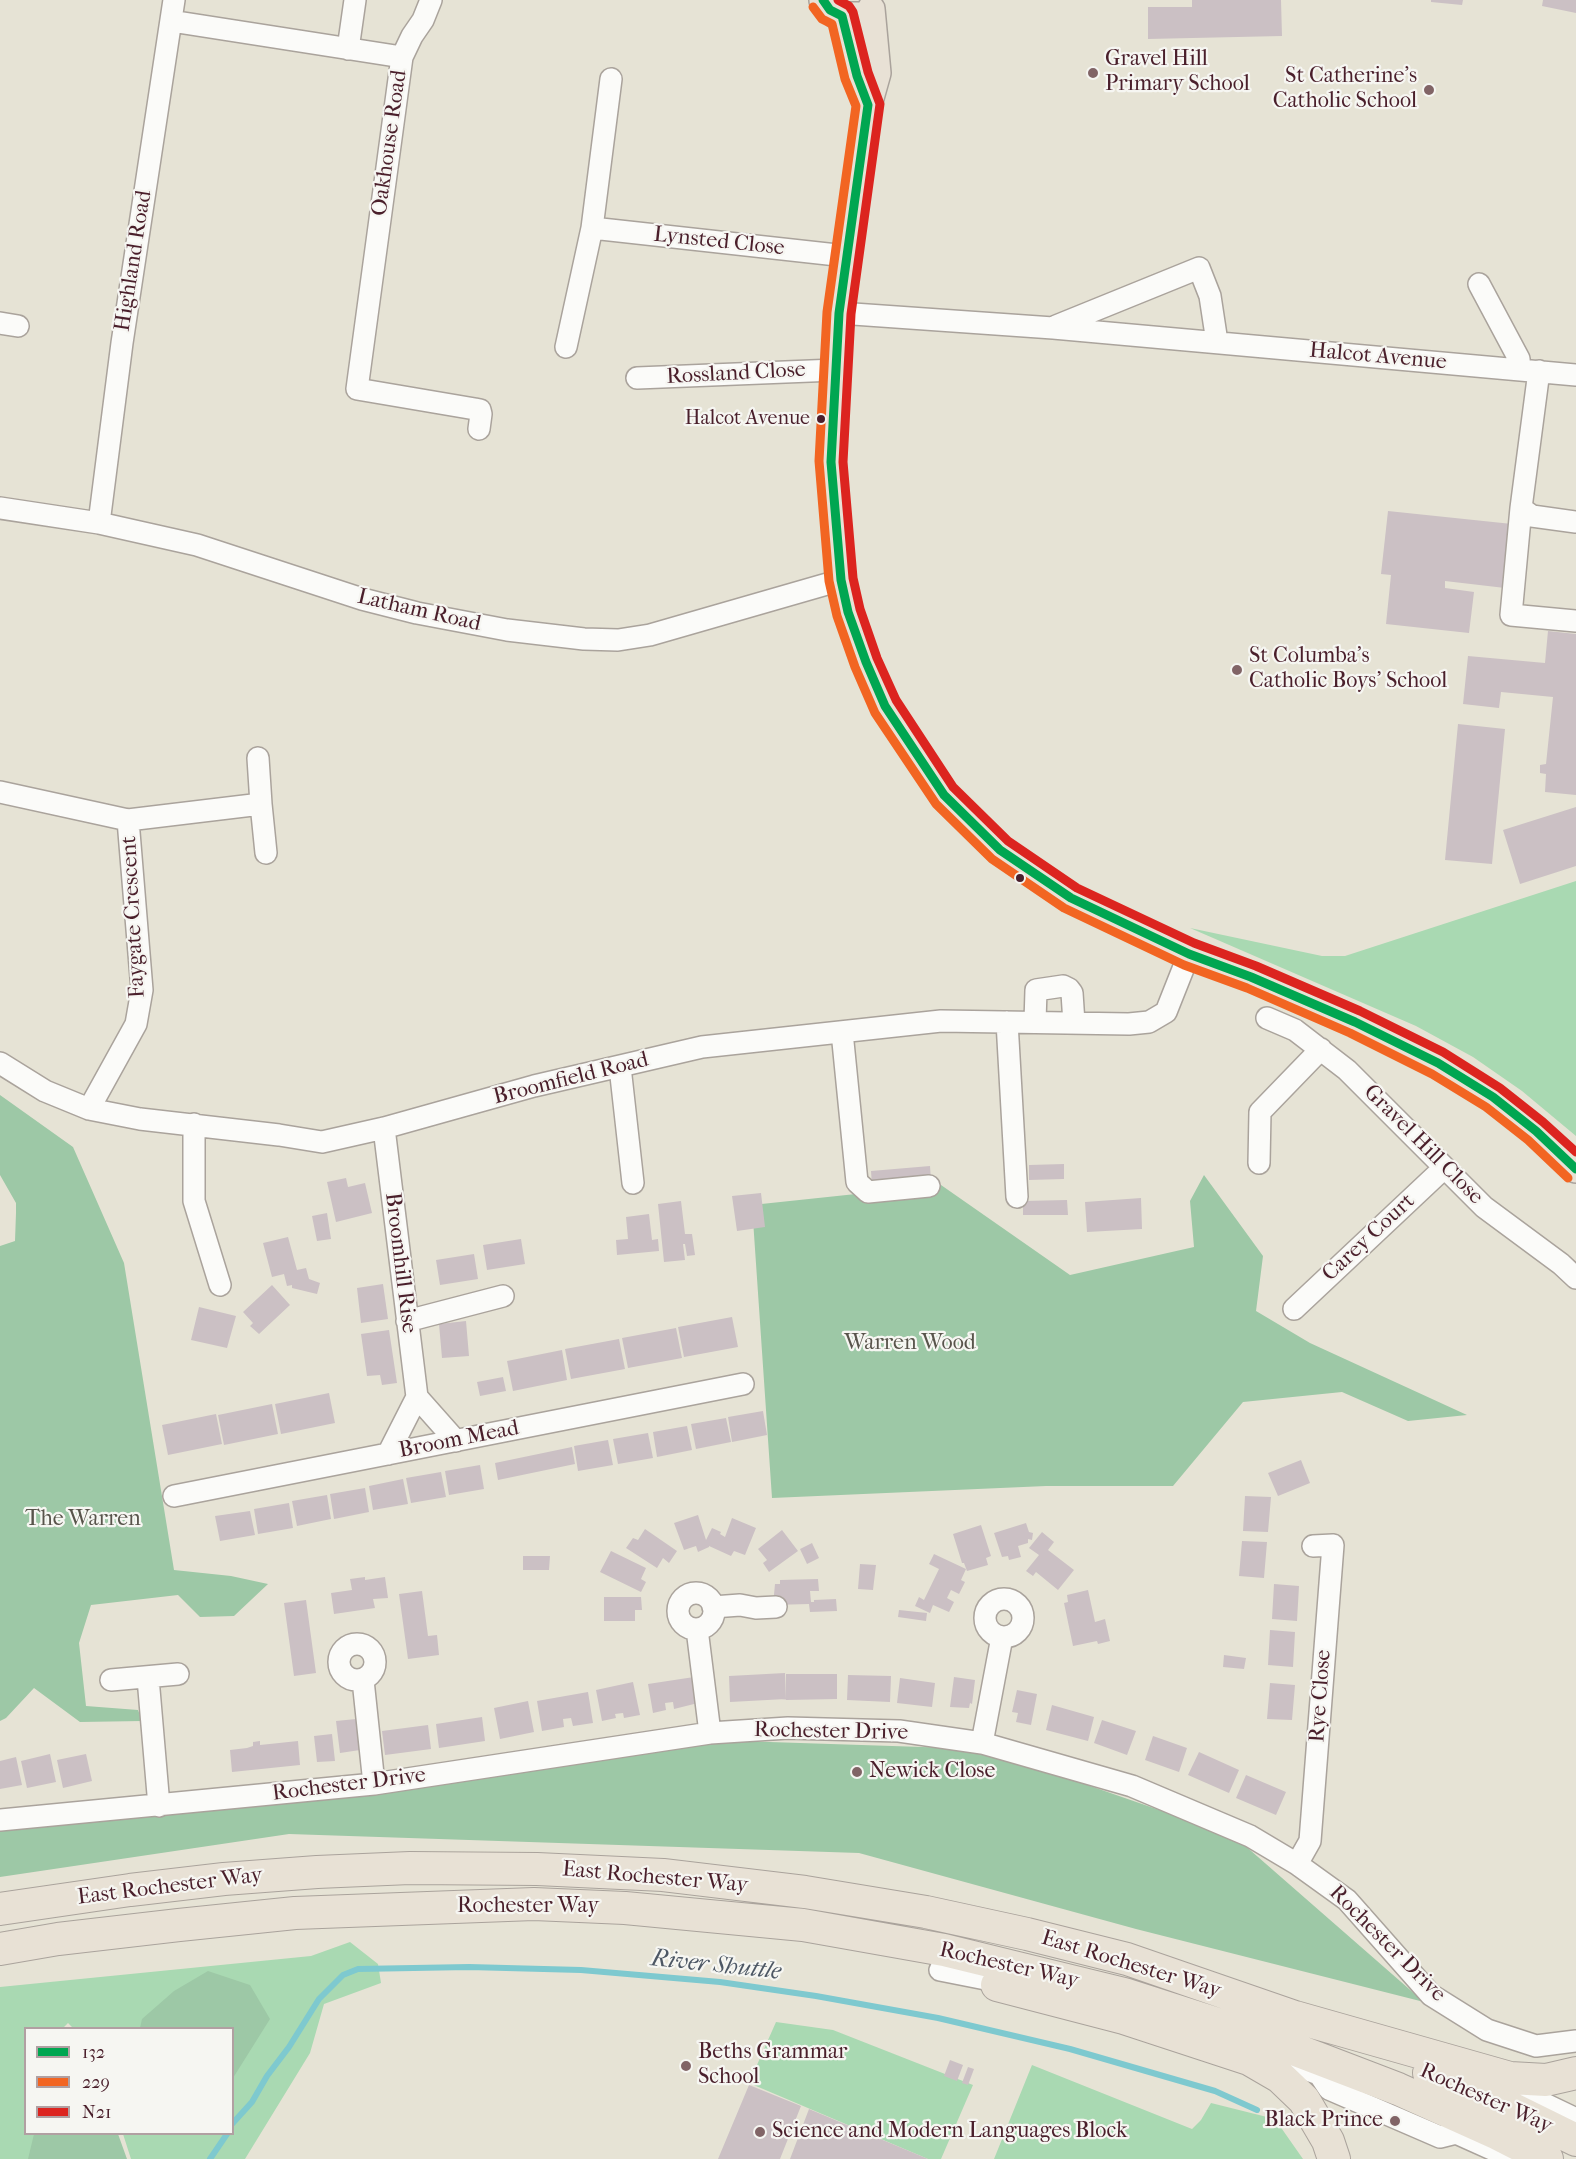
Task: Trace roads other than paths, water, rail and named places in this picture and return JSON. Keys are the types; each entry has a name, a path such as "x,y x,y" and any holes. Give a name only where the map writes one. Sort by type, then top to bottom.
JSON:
{"highway":[{"name":"East Rochester Way","path":"0,1910 130,1890 224,1879 317,1872 410,1868 537,1869 663,1875 805,1892 926,1912 1027,1934 1127,1959 1295,2017"},
{"name":"Rochester Way","path":"441,1907 534,1904 625,1908 803,1925 944,1950 1124,1994 1284,2045 1398,2089 1547,2159"},
{"name":"East Rochester Way","path":"0,1949 58,1939 296,1913 441,1907"},
{"path":"441,1907 806,1944 939,1970 1124,2018 1249,2059 1280,2077 1304,2100 1328,2141 1334,2159"},
{"path":"1295,2017 1510,2078 1546,2080 1576,2073"},
{"name":"Rochester Way","path":"1295,2017 1501,2103 1576,2140"}],"main road":[{"path":"824,6 857,17 873,4"},
{"path":"873,4 877,73 868,105 839,313 831,462 841,580 848,612 885,706 945,795 1000,850 1071,898 1189,954 1251,977 1345,1018 1438,1063 1501,1104 1536,1131 1576,1169"},
{"path":"824,6 857,75 868,105"}],"street":[{"name":"Highland Road","path":"99,523 122,342 174,0"},
{"path":"348,49 355,0"},
{"path":"402,57 423,20 431,0"},
{"name":"Oakhouse Road","path":"171,21 402,57 357,389 480,410 479,429"},
{"path":"566,347 592,228 611,79"},
{"name":"Lynsted Close","path":"592,228 846,256"},
{"name":"Halcot Avenue","path":"1053,328 1199,268 1210,296 1217,342"},
{"path":"1479,285 1519,359 1530,371 1530,435 1511,615 1576,621"},
{"name":"Halcot Avenue","path":"839,313 1053,328 1576,375"},
{"name":"Rossland Close","path":"637,378 835,369"},
{"name":"Latham Road","path":"0,508 99,523 197,545 362,599 417,613 507,630 584,639 618,640 650,635 841,580"},
{"path":"1521,508 1532,516 1576,522"},
{"path":"258,758 266,853"},
{"name":"Faygate Crescent","path":"0,792 128,820 261,804"},
{"name":"Faygate Crescent","path":"89,1110 136,1024 142,990 128,820"},
{"name":"Broomfield Road","path":"0,1063 45,1091 89,1110 140,1119 194,1124 322,1142 384,1128 534,1086 702,1047 941,1021 1129,1024 1149,1022 1166,1012 1189,954"},
{"path":"1035,1022 1036,990 1063,986 1069,988 1072,993 1074,1023"},
{"name":"Gravel Hill Close","path":"1267,1018 1295,1030 1347,1070 1484,1207 1561,1264 1576,1278"},
{"path":"1006,1022 1017,1197"},
{"path":"842,1032 857,1182 868,1192 929,1186"},
{"path":"1259,1163 1260,1112 1321,1049"},
{"path":"620,1067 633,1183"},
{"path":"194,1124 194,1201 220,1285"},
{"name":"Broomhill Rise","path":"384,1128 417,1397"},
{"name":"Carey Court","path":"1294,1309 1444,1168"},
{"path":"407,1320 503,1296"},
{"name":"Broom Mead","path":"174,1496 743,1384"},
{"path":"388,1454 417,1397 456,1441"},
{"name":"Rye Close","path":"1296,1864 1310,1841 1333,1545 1313,1546"},
{"path":"690,1594 702,1594 711,1601 713,1607 711,1622 697,1629 691,1629 682,1623 678,1612 681,1601 690,1594"},
{"path":"713,1607 740,1605 756,1608 776,1607"},
{"path":"697,1629 710,1733"},
{"path":"982,1743 1002,1637"},
{"path":"111,1680 178,1674"},
{"path":"148,1678 159,1806"},
{"path":"363,1680 374,1784"},
{"name":"Rochester Drive","path":"0,1820 374,1784 710,1733 788,1728 899,1731 982,1743 1132,1786 1250,1836 1296,1864 1347,1900 1431,1995 1487,2030 1536,2046 1576,2041"},
{"path":"939,1970 1051,1992 1187,2029 1319,2074 1329,2089 1440,2137 1456,2133 1514,2159"},
{"path":"1460,2064 1576,2119"}],"waterway":[{"name":"River Shuttle","path":"234,2122 252,2102 319,1999 343,1975 358,1969 469,1967 581,1970 720,1982 816,1996 938,2018 1070,2049 1215,2091 1257,2110"},
{"name":"River Shuttle","path":"210,2159 226,2135"}],"place":[{"name":"Gravel Hill Primary School","path":"1093,73"},
{"name":"St Catherine's Catholic School","path":"1429,90"},
{"name":"Halcot Avenue","path":"821,419"},
{"name":"St Columba's Catholic Boys' School","path":"1237,670"},
{"name":"Newick Close","path":"857,1772"},
{"name":"Beths Grammar School","path":"686,2066"},
{"name":"Black Prince","path":"1395,2121"},
{"name":"Science and Modern Languages Block","path":"760,2132"}],"park label":[{"name":"Warren Wood","path":"910,1344"},
{"name":"The Warren","path":"83,1520"}]}
